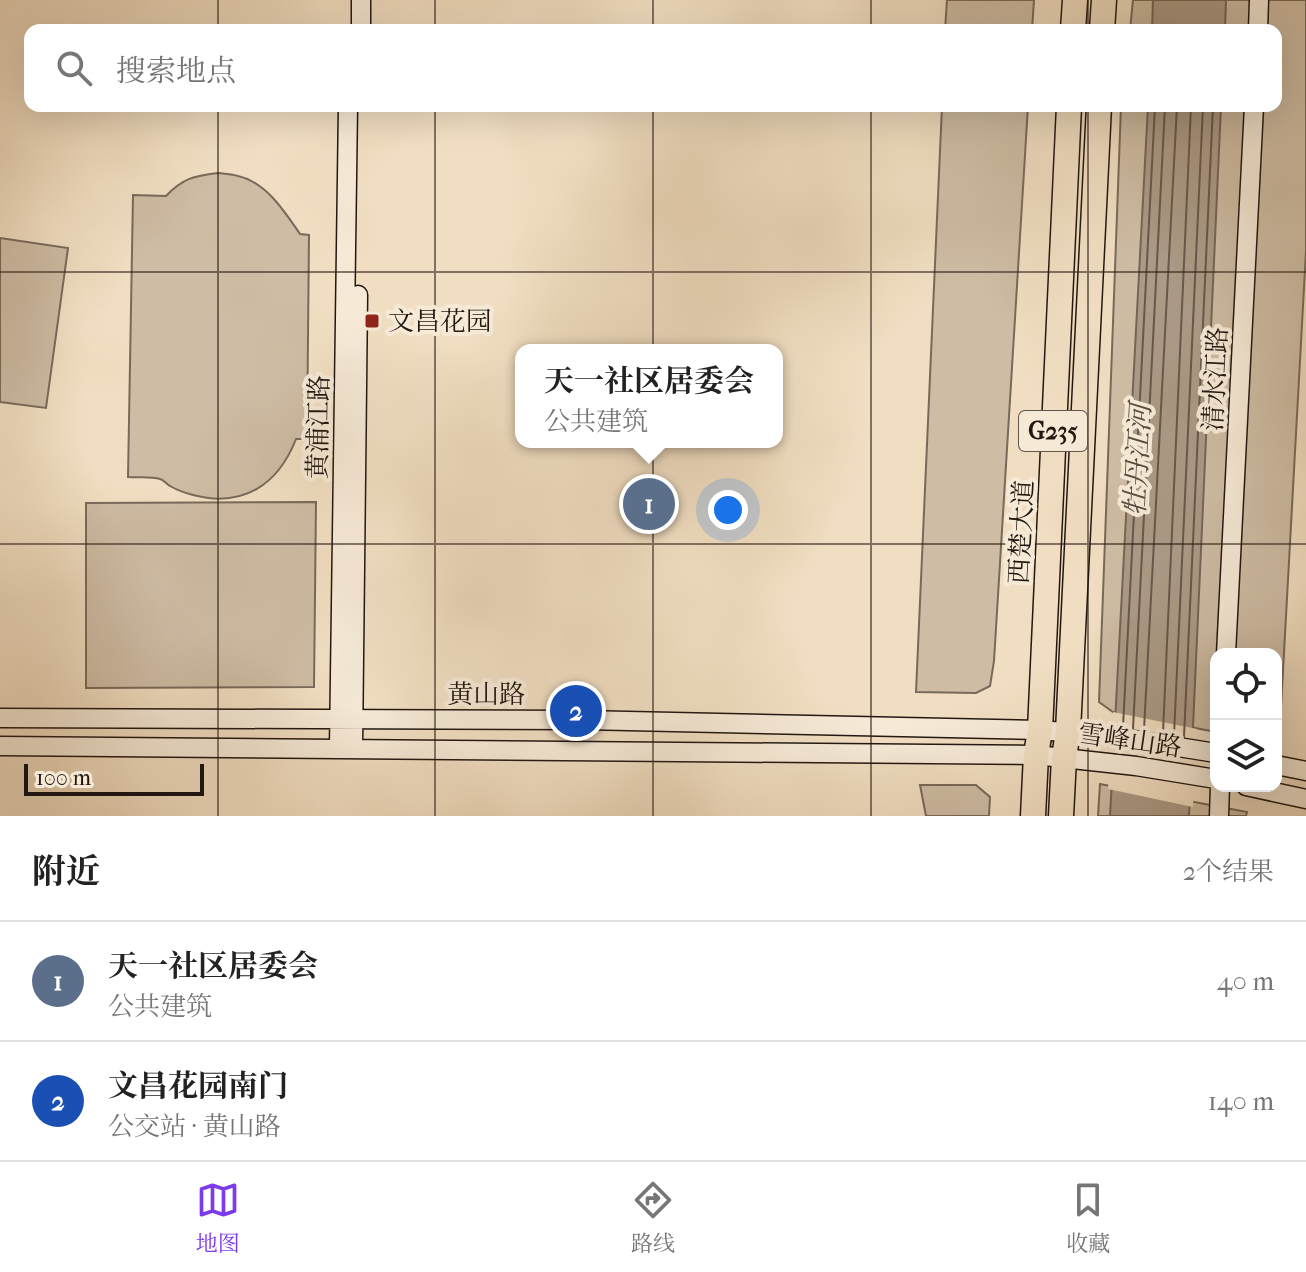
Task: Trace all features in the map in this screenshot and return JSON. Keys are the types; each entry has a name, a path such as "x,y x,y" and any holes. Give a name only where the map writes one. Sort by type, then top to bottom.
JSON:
{"highway":[{"path":"1073,24 1075,0"},
{"path":"1102,24 1104,0"},
{"name":"西楚大道","path":"1033,816 1040,730 1069,112"},
{"name":"G235","path":"1064,758 1068,731 1099,112"},
{"path":"1061,816 1064,758"}],"main road":[{"path":"349,0 349,24"},
{"path":"361,0 361,24"},
{"path":"1258,24 1259,0"},
{"name":"黄浦江路","path":"347,719 348,112"},
{"name":"黄浦江路","path":"346,748 359,112"},
{"name":"清水江路","path":"1226,648 1254,112"},
{"name":"黄山路","path":"0,718 583,720 1068,731"},
{"name":"雪峰山路","path":"1068,731 1209,752"},
{"path":"0,746 1036,755"},
{"name":"雪峰山路","path":"1036,755 1109,762 1208,778"},
{"path":"1282,766 1306,771"},
{"path":"1219,816 1220,792"},
{"path":"1274,792 1306,799"}],"shaded area":[{"path":"947,0 1034,0 1032,24 945,24"},
{"path":"1133,0 1306,0 1306,251 1282,689 1282,648 1210,648 1210,731 1113,712 1099,702 1121,112 1282,112 1282,24 1131,24"},
{"path":"942,112 1028,112 990,686 976,693 916,692"},
{"path":"218,173 238,176 257,184 274,199 300,234 309,235 307,439 296,439 269,480 243,495 228,498 190,494 156,478 128,477 133,195 166,196 189,179"},
{"path":"0,238 68,248 46,408 0,402"},
{"path":"316,502 314,687 86,688 86,503"},
{"path":"1100,784 1247,812 1246,816 1098,816"},
{"path":"920,785 976,785 990,797 989,816 926,816"}],"water":[{"path":"1153,0 1226,0 1225,24 1152,24"},
{"name":"牡丹江河","path":"1148,112 1221,112 1189,816 1110,816"}],"pier":[{"path":"1113,712 1197,729 1193,807 1108,789"}],"place":[{"name":"文昌花园","path":"372,321"},
{"name":"天一社区居委会","path":"649,504"},
{"name":"文昌花园南门","path":"576,711"}]}
